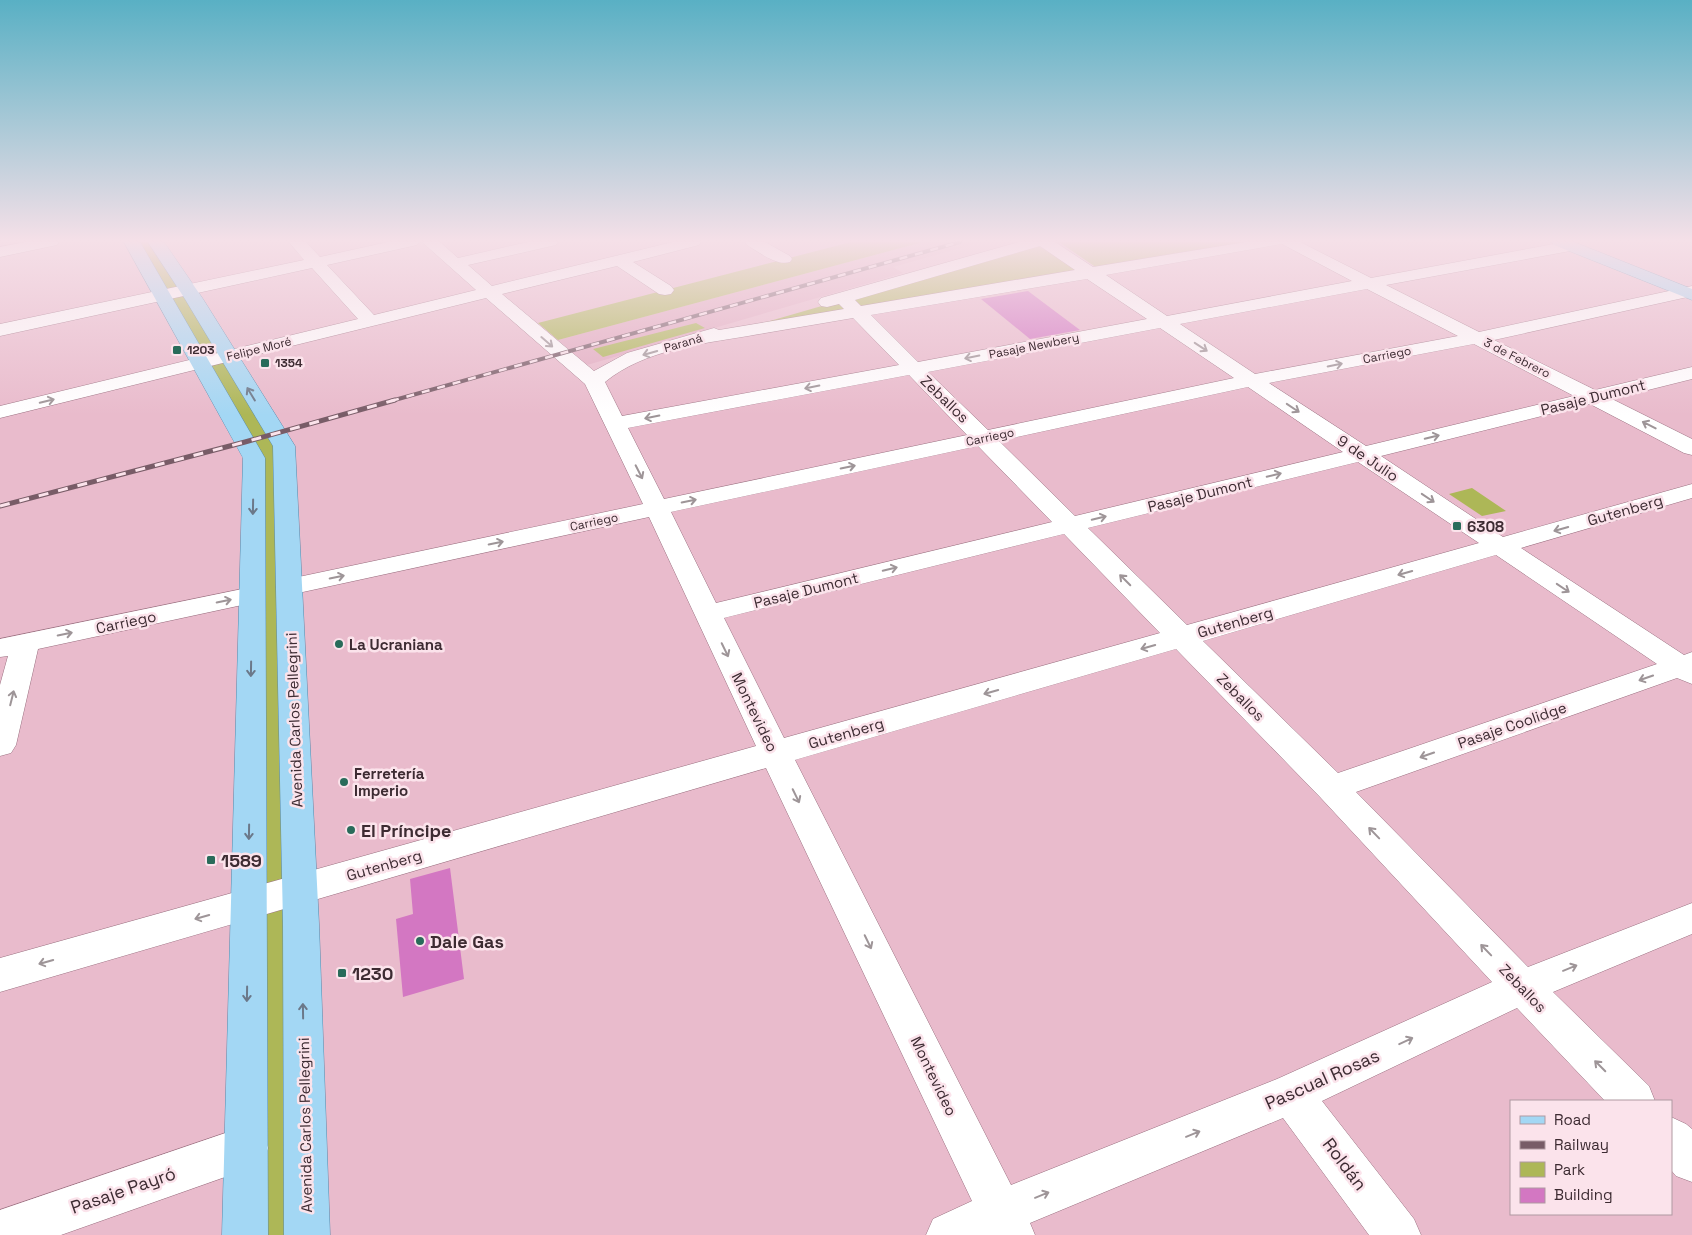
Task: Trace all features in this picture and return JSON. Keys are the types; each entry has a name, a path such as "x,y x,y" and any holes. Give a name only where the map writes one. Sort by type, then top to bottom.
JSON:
{"main road":[{"name":"Avenida Carlos Pellegrini","path":"168,300 284,446 300,889 307,1235"},
{"name":"Avenida Carlos Pellegrini","path":"192,300 254,458 244,1235"}],"street":[{"path":"0,330 142,300"},
{"path":"350,300 370,322"},
{"name":"Felipe Moré","path":"0,412 459,300"},
{"name":"Montevideo","path":"498,300 594,381 658,508 707,614 1006,1223"},
{"path":"850,305 866,300"},
{"path":"850,305 890,300"},
{"name":"9 de Julio","path":"1130,300 1500,546 1688,668"},
{"name":"Pasaje Newbery","path":"615,424 1285,300"},
{"name":"3 de Febrero","path":"1401,300 1692,448"},
{"name":"Carriego","path":"289,587 1253,380 1476,338 1658,300"},
{"name":"Paraná","path":"594,381 604,370 624,360 697,339 850,305"},
{"name":"Zeballos","path":"850,305 1332,788 1633,1100"},
{"name":"Pasaje Dumont","path":"707,614 1692,373"},
{"name":"Gutenberg","path":"0,975 1692,491"},
{"name":"Carriego","path":"13,645 252,595"},
{"path":"0,745 13,645"},
{"name":"Pasaje Coolidge","path":"1332,788 1688,668"},
{"name":"Pascual Rosas","path":"949,1235 1006,1223 1522,987 1692,918"},
{"name":"Roldán","path":"1291,1094 1398,1235"},
{"path":"1672,1140 1692,1160"},
{"name":"Pasaje Payró","path":"0,1233 246,1148"}],"shaded area":[{"path":"708,300 812,300 587,365 558,340"}],"green space":[{"path":"165,300 192,300 273,430 307,1235 245,1235 254,458"},
{"path":"628,300 708,300 558,340 538,323"},
{"path":"851,300 922,300 862,310"},
{"path":"839,301 849,311 735,331"},
{"path":"696,323 705,328 603,357 593,349"},
{"path":"1472,488 1506,511 1482,516 1449,494"}],"building":[{"path":"982,300 1040,300 1080,330 1030,339"},
{"path":"450,868 464,979 403,997 396,919 413,914 410,879"}],"railway":[{"path":"391,401 754,300"},
{"path":"0,506 245,442 395,400"}],"place":[{"name":"1203","path":"177,350"},
{"name":"1354","path":"265,363"},
{"name":"6308","path":"1457,526"},
{"name":"La Ucraniana","path":"339,644"},
{"name":"Ferretería Imperio","path":"344,782"},
{"name":"El Príncipe","path":"351,830"},
{"name":"1589","path":"211,860"},
{"name":"Dale Gas","path":"420,941"},
{"name":"1230","path":"342,973"}]}
